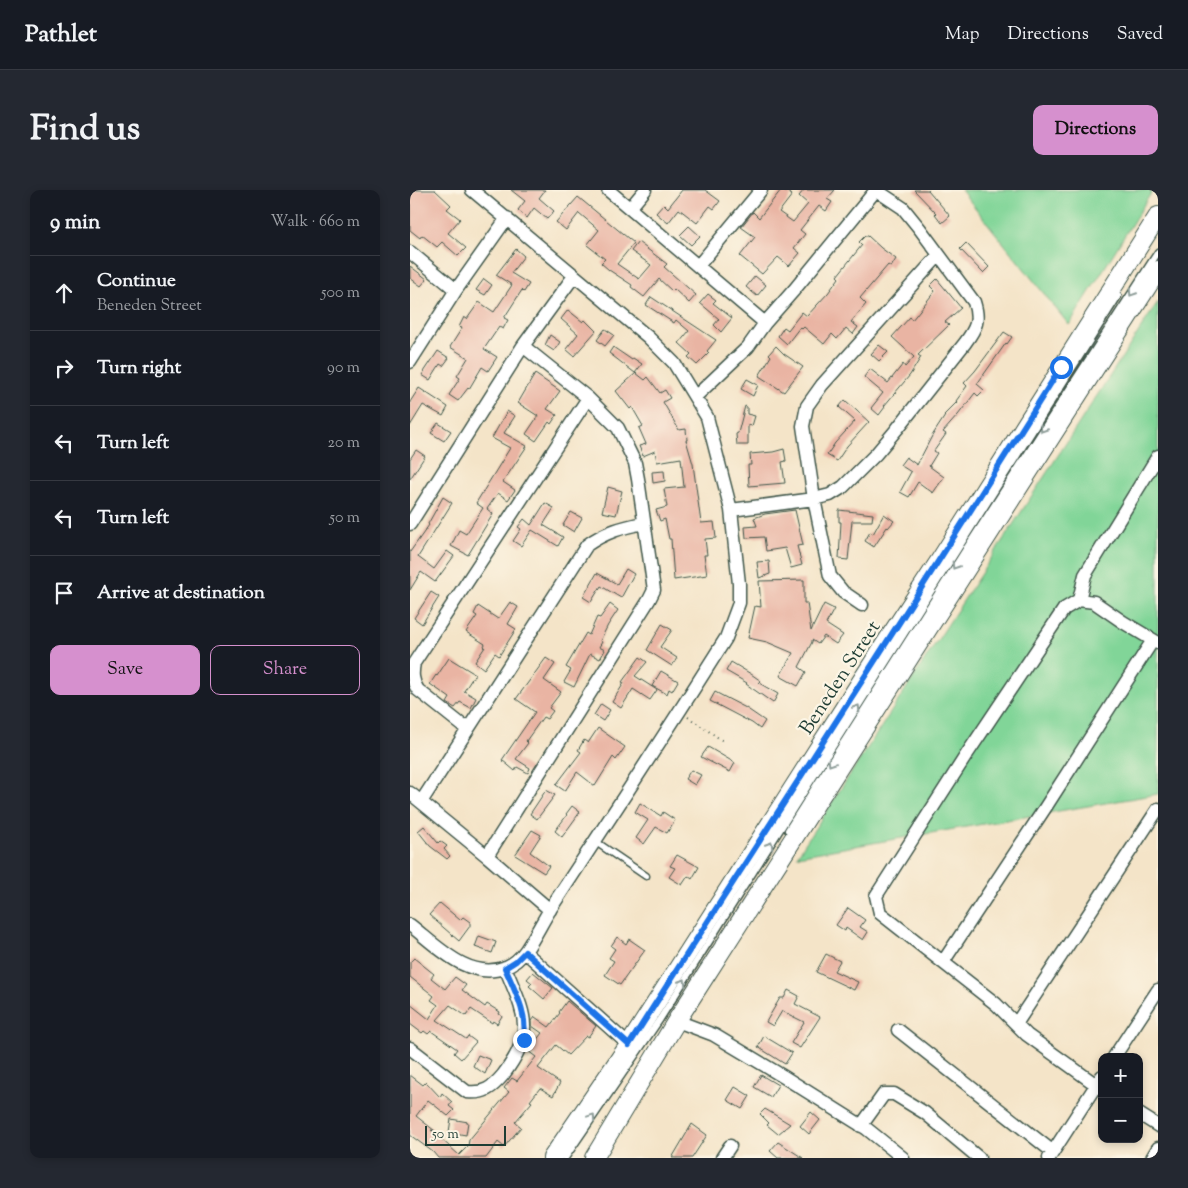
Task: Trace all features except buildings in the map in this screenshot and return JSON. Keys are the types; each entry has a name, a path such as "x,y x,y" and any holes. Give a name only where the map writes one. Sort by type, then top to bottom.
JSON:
{"main road":[{"name":"Beneden Street","path":"552,1158 629,1045 874,660 946,552 1158,216"},
{"path":"594,1158 674,1019 1158,270"}],"street":[{"path":"410,925 457,962 475,968 491,969 505,968 516,961 525,952 550,910 596,842 726,638 739,603 739,584 731,510 707,417 696,396 674,363 648,337 472,190"},
{"path":"608,190 765,323"},
{"path":"630,208 645,190"},
{"path":"698,266 761,190"},
{"path":"696,396 748,347 765,323 876,190 902,208 974,302 978,314 975,329 954,358 876,454 843,486 830,495 814,499 731,510"},
{"path":"410,362 456,290 507,218"},
{"path":"410,252 456,290"},
{"path":"862,605 843,592 830,576 814,499 803,426 808,406 822,385 939,256"},
{"path":"410,524 523,346 574,276"},
{"path":"487,856 654,590 636,463 630,450 618,428 588,398 523,346"},
{"path":"467,729 418,690 414,683 412,672 414,663 588,398"},
{"path":"1079,600 1084,575 1158,456"},
{"path":"421,802 587,545 599,536 620,528 644,523"},
{"path":"943,962 1155,641 1094,602 1079,600 1064,609 967,754 876,896 880,913 996,1004 1027,1035 1098,1083"},
{"path":"410,793 550,910"},
{"path":"1016,1024 1158,809"},
{"path":"525,952 629,1045"},
{"path":"410,1048 466,1092 487,1091 497,1082 515,1059 521,1048 525,1031 522,1009 505,968"},
{"path":"1117,1053 1158,990"},
{"path":"674,1019 714,1035 862,1126 903,1158"},
{"path":"898,1030 1051,1155 1098,1087"},
{"path":"862,1126 884,1094 894,1094 925,1113 979,1158"},
{"path":"1143,1117 1158,1126"},
{"path":"722,1158 730,1146"},
{"path":"1152,1158 1158,1148"}],"lane":[{"path":"782,841 961,557 1158,252"},
{"path":"566,1158 660,1019 1121,291"},
{"path":"596,842 646,876"},
{"path":"674,1019 686,992"}],"path":[{"path":"680,711 722,741"}],"green space":[{"path":"961,190 1153,190 1069,325"},
{"path":"1158,302 1158,794 797,856"}],"route":[{"path":"524,1040 525,1031 522,1009 505,968 525,952 629,1045 940,560 1061,367"}]}
